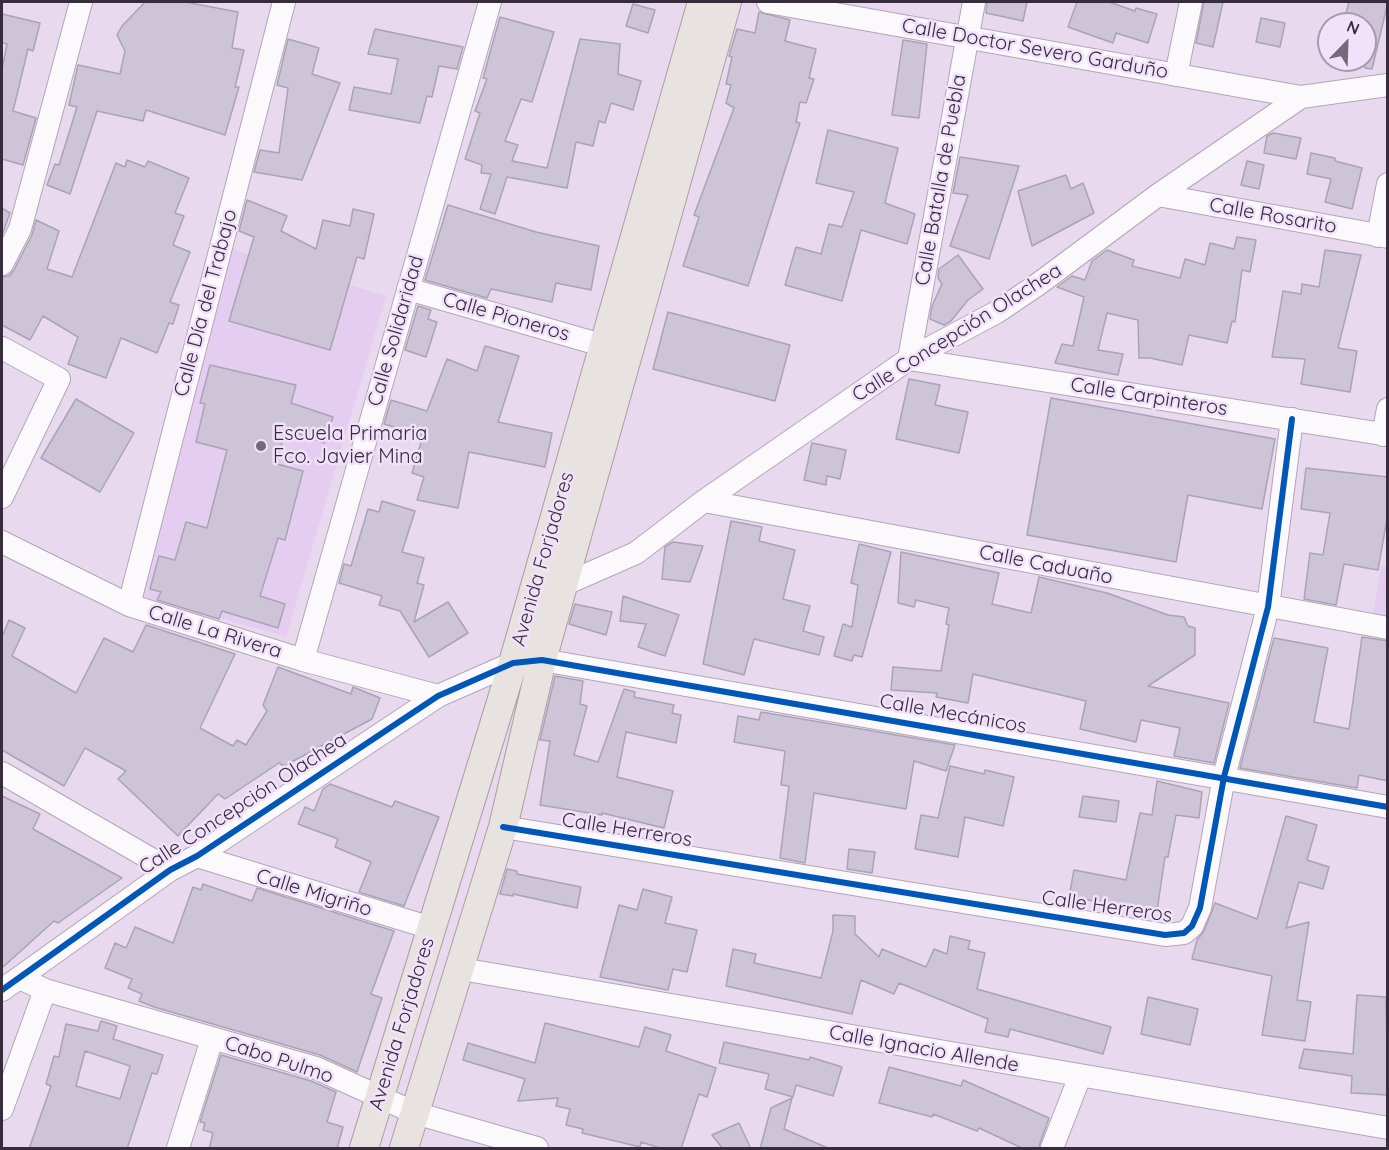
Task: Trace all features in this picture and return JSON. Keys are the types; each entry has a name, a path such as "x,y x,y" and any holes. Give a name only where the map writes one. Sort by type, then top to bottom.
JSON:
{"main road":[{"name":"Avenida Forjadores","path":"364,1149 513,663 702,2"},
{"name":"Avenida Forjadores","path":"404,1149 462,969 503,827 542,660 727,2"}],"street":[{"path":"2,264 20,229 81,2"},
{"name":"Calle Día del Trabajo","path":"129,605 284,2"},
{"name":"Calle Solidaridad","path":"303,660 490,2"},
{"name":"Calle Doctor Severo Garduño","path":"768,2 1301,98"},
{"name":"Calle Batalla de Puebla","path":"909,359 974,2"},
{"path":"1176,75 1191,2"},
{"name":"Calle Concepción Olachea","path":"563,585 636,553 704,501 909,359 997,312 1158,195 1301,98 1388,85"},
{"path":"1383,236 1388,184"},
{"name":"Calle Rosarito","path":"1158,195 1383,236"},
{"name":"Calle Pioneros","path":"408,289 605,346"},
{"path":"2,348 59,379 2,497"},
{"name":"Calle Carpinteros","path":"909,359 1385,435"},
{"path":"1385,435 1388,409"},
{"name":"Calle Herreros","path":"503,827 1175,935 1192,926 1200,908 1224,777 1268,607 1292,419"},
{"name":"Calle Caduaño","path":"704,501 1388,628"},
{"name":"Calle La Rivera","path":"2,542 129,605 303,660 438,696"},
{"name":"Calle Mecánicos","path":"513,663 542,660 1388,807"},
{"name":"Calle Concepción Olachea","path":"11,984 170,870 197,856 438,696 513,663"},
{"path":"2,773 170,870"},
{"name":"Calle Migriño","path":"197,856 431,928"},
{"name":"Calle Ignacio Allende","path":"462,969 1388,1128"},
{"name":"Cabo Pulmo","path":"11,984 45,990 316,1068 415,1113 537,1149"},
{"path":"2,1109 45,990"},
{"path":"178,1149 212,1039"},
{"path":"1053,1149 1080,1076"}],"shaded area":[{"name":"Escuela Primaria Fco. Javier Mina","path":"228,248 386,296 286,637 144,596"},
{"path":"1381,565 1387,566 1387,618 1373,616"}],"building":[{"path":"145,2 185,2 238,12 232,48 244,50 235,87 239,87 225,135 146,110 143,121 97,111 70,194 47,185 55,164 59,165 77,107 69,105 78,65 120,74 125,51 117,35 122,26"},
{"path":"987,2 1027,2 1023,21 986,13"},
{"path":"1077,2 1109,2 1135,11 1136,8 1157,14 1148,43 1116,33 1113,43 1068,27"},
{"path":"1204,2 1223,2 1213,47 1196,43"},
{"path":"1349,2 1388,2 1377,48 1377,12 1346,12"},
{"path":"633,4 655,10 648,33 626,26"},
{"path":"759,12 790,20 785,41 816,49 809,78 814,79 806,103 800,102 796,122 800,123 748,286 683,266 699,217 694,215 734,108 726,103 731,85 726,84 732,57 729,56 737,29 755,33"},
{"path":"2,14 40,23 33,51 28,49 13,111 36,118 23,165 2,159 2,69 7,44 2,43"},
{"path":"500,17 554,32 532,102 521,99 505,141 518,145 512,161 547,168 580,39 620,44 618,74 641,81 633,110 611,103 605,123 599,121 593,146 576,142 567,188 507,177 495,214 480,209 491,174 481,173 482,165 465,159 480,113 475,111 487,79 483,78"},
{"path":"1261,18 1285,23 1280,47 1256,42"},
{"path":"375,29 463,47 457,69 439,66 432,97 427,96 420,123 349,110 354,87 391,94 398,59 368,54"},
{"path":"288,39 319,48 312,74 340,83 302,180 254,172 260,150 279,153 288,88 277,85"},
{"path":"903,40 927,44 919,118 892,115"},
{"path":"828,130 898,148 885,203 915,214 907,244 861,230 842,301 785,285 796,247 821,254 829,224 842,227 854,192 816,183"},
{"path":"1273,133 1301,138 1296,159 1264,153 1267,136"},
{"path":"1311,153 1335,158 1335,161 1362,168 1352,209 1325,202 1331,179 1307,174"},
{"path":"960,157 1019,166 989,259 950,246 968,195 953,193"},
{"path":"127,160 145,167 148,161 189,178 175,213 184,216 173,245 190,252 170,302 179,305 173,324 169,323 157,353 121,338 106,378 68,364 78,337 43,316 30,340 2,325 2,277 9,276 14,270 32,235 36,220 59,231 47,269 72,277 116,163 125,167"},
{"path":"1247,161 1264,165 1259,189 1241,185"},
{"path":"1066,175 1071,189 1083,183 1094,213 1032,246 1018,191"},
{"path":"247,200 287,216 281,231 316,249 323,220 350,226 353,209 374,214 364,259 357,257 330,350 229,321 254,237 239,231"},
{"path":"448,205 536,232 599,246 591,290 556,283 552,302 491,289 487,298 425,280"},
{"path":"2,208 10,213 2,235"},
{"path":"1237,237 1256,240 1250,272 1242,270 1235,322 1232,321 1227,343 1189,335 1182,365 1139,358 1138,320 1107,313 1098,350 1123,354 1118,375 1055,363 1062,344 1073,346 1084,297 1057,287 1072,276 1085,280 1092,261 1107,250 1134,260 1132,266 1180,278 1185,259 1205,265 1210,243 1234,249"},
{"path":"1325,250 1361,255 1338,348 1357,351 1350,392 1301,384 1305,359 1272,357 1283,291 1301,294 1302,284 1319,287"},
{"path":"958,255 983,289 968,300 951,321 944,325 930,319 932,306 942,284 938,278 939,269"},
{"path":"418,306 431,310 428,319 437,322 426,357 405,350"},
{"path":"668,312 790,345 775,401 653,369"},
{"path":"485,346 519,356 498,422 552,433 545,467 469,452 458,508 417,500 424,477 412,473 423,436 384,424 391,400 427,411 447,359 477,371"},
{"path":"210,365 296,385 291,403 333,417 324,443 285,429 277,464 303,471 285,540 278,538 260,596 285,604 278,628 222,611 219,619 157,600 161,592 150,589 159,556 175,560 186,522 207,528 227,450 196,442 205,404 200,403"},
{"path":"909,379 940,385 935,405 968,412 959,453 896,439"},
{"path":"1051,398 1275,439 1262,509 1188,495 1176,562 1027,535"},
{"path":"76,399 134,433 100,492 41,458"},
{"path":"812,443 846,450 840,479 827,476 826,485 804,480"},
{"path":"1306,468 1388,477 1388,513 1378,570 1344,564 1336,605 1304,599 1310,553 1323,555 1330,513 1301,509"},
{"path":"382,501 415,511 402,552 424,558 417,583 424,585 414,622 448,602 468,633 429,657 400,611 379,605 382,596 339,583 344,564 351,566 368,509 379,512"},
{"path":"731,521 762,527 759,541 795,550 783,599 810,606 803,631 824,637 819,655 754,639 744,675 703,664"},
{"path":"673,542 703,546 690,582 662,579 665,547"},
{"path":"859,544 891,552 862,657 854,655 852,661 834,656 843,624 852,627 858,585 851,583"},
{"path":"901,552 999,573 992,604 1031,613 1039,577 1107,593 1168,615 1184,617 1188,626 1195,628 1195,655 1148,686 1229,703 1214,763 1174,756 1180,728 1141,720 1136,742 1080,729 1086,701 973,674 968,703 936,697 937,693 891,690 893,667 941,671 949,625 946,624 949,608 916,600 914,607 898,603"},
{"path":"623,596 679,615 665,656 638,647 646,624 620,621"},
{"path":"575,604 612,612 606,635 569,624"},
{"path":"9,620 25,628 12,656 76,693 104,638 133,652 146,625 235,654 200,728 233,746 237,740 246,745 267,711 263,705 278,667 351,694 353,687 380,698 372,719 284,766 279,763 225,799 218,794 178,836 118,779 126,771 85,748 64,786 2,750 2,637"},
{"path":"1362,637 1388,641 1388,781 1359,775 1357,788 1240,768 1274,638 1328,648 1314,722 1349,729"},
{"path":"555,676 583,681 580,704 587,706 574,755 598,762 624,689 635,692 634,697 674,705 672,713 681,715 676,743 626,732 617,777 673,791 664,828 602,813 602,815 540,805 550,741 540,740"},
{"path":"761,712 955,745 946,771 914,761 906,809 814,793 805,863 780,858 789,786 781,785 785,751 734,742 738,716 759,720"},
{"path":"950,766 984,774 985,770 1014,777 1003,826 965,817 958,857 915,849 921,815 938,818"},
{"path":"1157,781 1202,792 1199,818 1176,815 1168,857 1165,857 1157,911 1069,897 1074,870 1126,880 1140,813 1152,815"},
{"path":"330,784 392,807 395,801 439,817 404,906 359,892 371,862 335,847 338,839 298,824 305,807 314,811 323,789"},
{"path":"2,796 40,814 33,829 122,878 58,923 54,921 2,968"},
{"path":"1083,796 1119,801 1116,822 1079,817"},
{"path":"1286,816 1317,825 1307,860 1329,867 1323,889 1299,882 1286,928 1309,922 1297,1000 1311,1002 1305,1041 1262,1035 1272,976 1192,959 1197,940 1204,931 1215,903 1257,919"},
{"path":"849,849 875,852 872,873 847,869"},
{"path":"507,869 517,871 517,874 581,887 577,908 513,894 513,896 500,894"},
{"path":"203,884 252,901 257,888 394,931 371,994 382,998 357,1072 320,1055 139,1001 142,994 128,988 132,979 105,968 115,943 126,948 135,927 173,943 193,887 201,890"},
{"path":"643,889 672,897 665,923 697,930 687,972 673,969 668,990 600,977 619,905 637,910"},
{"path":"833,915 855,916 855,934 879,957 882,949 926,967 934,949 947,954 950,936 970,941 968,949 985,953 977,989 1111,1027 1103,1054 1010,1029 1008,1037 985,1032 988,1019 899,983 894,994 861,980 852,1014 726,986 733,949 756,954 754,963 821,978 833,931"},
{"path":"1357,995 1386,997 1388,1095 1351,1093 1352,1076 1299,1068 1304,1049 1353,1054"},
{"path":"1148,997 1198,1009 1190,1045 1141,1034"},
{"path":"101,1021 117,1026 113,1039 163,1055 157,1074 152,1073 127,1149 29,1149 51,1086 46,1084 54,1056 59,1057 66,1024 98,1031","holes":["85,1051 130,1066 120,1099 76,1086"]},
{"path":"545,1023 639,1047 645,1027 671,1035 666,1051 716,1068 707,1097 699,1094 681,1149 663,1149 641,1142 640,1147 582,1133 583,1129 566,1125 570,1109 556,1106 558,1098 518,1101 525,1079 463,1060 468,1043 535,1063"},
{"path":"724,1042 809,1060 810,1057 842,1067 833,1096 796,1085 793,1097 765,1089 769,1074 719,1063"},
{"path":"221,1055 311,1081 336,1092 327,1122 343,1127 337,1149 209,1149 213,1133 203,1130 205,1123 200,1122"},
{"path":"889,1067 961,1086 963,1080 1049,1118 1038,1149 1024,1149 979,1128 977,1131 933,1114 932,1117 879,1103"},
{"path":"792,1098 784,1129 830,1149 760,1149 771,1108"},
{"path":"739,1123 751,1149 723,1149 712,1135"}],"cycle path":[{"path":"503,827 1165,935 1184,933 1192,926 1200,908 1224,777 1268,607 1292,419"},
{"path":"2,990 170,870 197,856 438,696 513,663 542,660 1388,807"}],"place":[{"name":"Escuela Primaria Fco. Javier Mina","path":"261,446"}]}
